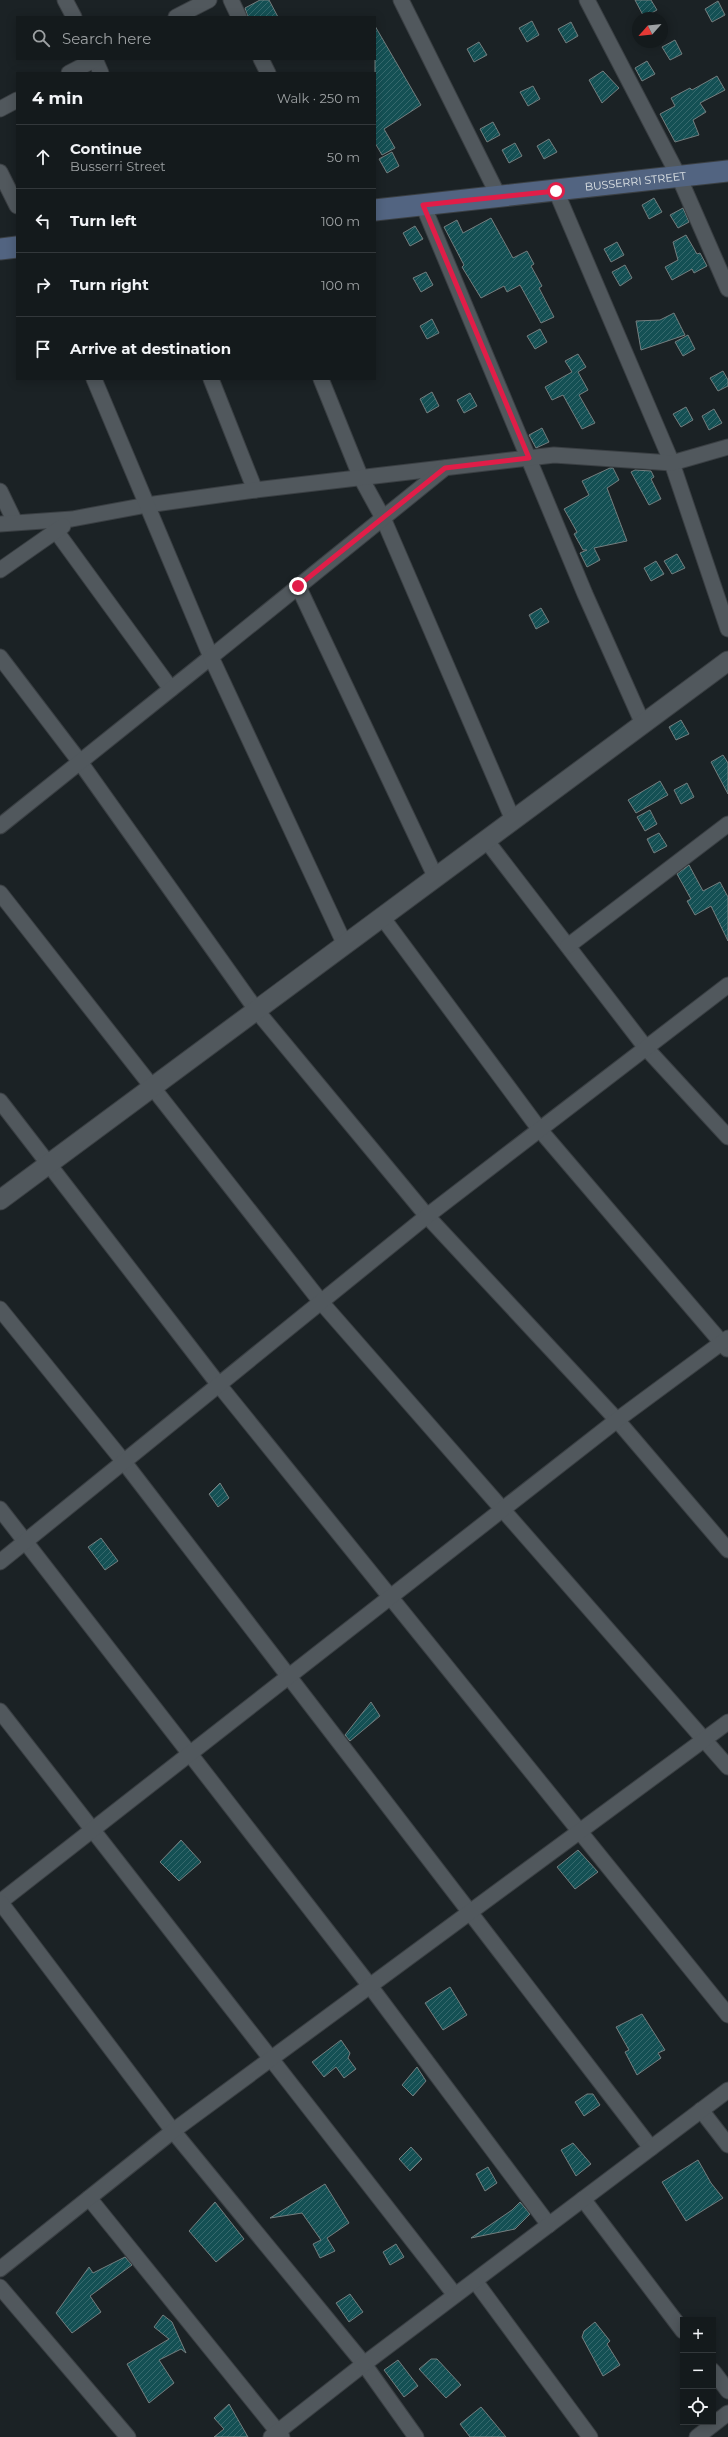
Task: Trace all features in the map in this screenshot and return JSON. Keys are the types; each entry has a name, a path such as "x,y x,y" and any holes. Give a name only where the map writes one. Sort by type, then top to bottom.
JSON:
{"main road":[{"name":"BUSSERRI STREET","path":"376,210 728,171"},
{"path":"0,249 16,247"}],"street":[{"path":"65,0 73,16"},
{"path":"178,16 209,0"},
{"path":"231,0 239,16"},
{"path":"401,0 499,197"},
{"path":"587,0 679,177 728,290"},
{"path":"71,72 93,60"},
{"path":"95,60 101,72"},
{"path":"262,60 268,72"},
{"path":"0,109 16,101"},
{"path":"0,172 16,204"},
{"path":"556,191 672,463 728,629"},
{"path":"423,205 585,594 643,724"},
{"path":"94,380 211,657 345,945"},
{"path":"211,380 255,490"},
{"path":"321,380 361,478 383,518 513,820"},
{"path":"0,524 72,519 147,505 255,490 554,455 672,463 728,447"},
{"path":"0,826 445,468"},
{"path":"0,491 15,522"},
{"path":"0,570 72,519"},
{"path":"56,531 170,690"},
{"path":"298,586 436,878"},
{"path":"0,657 80,762 257,1011 427,1216 617,1420 728,1550"},
{"path":"0,1200 728,661"},
{"path":"568,946 728,824"},
{"path":"486,840 646,1048 728,1137"},
{"path":"0,893 321,1302 728,1768"},
{"path":"382,917 540,1130 726,1343 617,1420 93,1831 0,1902 173,2131 364,2364 416,2437"},
{"path":"0,1562 427,1216 728,985"},
{"path":"0,1101 219,1385 728,2015"},
{"path":"0,1309 124,1462 651,2148"},
{"path":"0,1509 370,1986 549,2224"},
{"path":"0,1711 455,2295"},
{"path":"0,2269 173,2131 728,1722"},
{"path":"89,2198 277,2435 364,2364 728,2090"},
{"path":"701,2110 728,2145"},
{"path":"583,2199 680,2327"},
{"path":"475,2281 590,2437"},
{"path":"0,2286 128,2437"},
{"path":"716,2375 728,2390"},
{"path":"697,2437 728,2413"}],"building":[{"path":"260,0 269,0 277,16 248,16 245,8"},
{"path":"635,0 651,0 657,10 653,12 641,12"},
{"path":"718,1 725,15 712,22 705,9"},
{"path":"532,21 539,35 527,42 519,28"},
{"path":"571,22 578,36 566,43 558,29"},
{"path":"376,28 421,105 384,129 395,148 382,155 376,145"},
{"path":"675,40 682,54 670,60 663,48 668,48 668,44"},
{"path":"479,42 487,55 474,62 467,49"},
{"path":"647,61 655,74 642,81 635,68"},
{"path":"603,71 619,88 602,103 589,80"},
{"path":"717,76 725,90 700,103 706,112 693,120 699,135 675,142 660,114 675,106 671,98 690,88 692,90"},
{"path":"533,86 540,99 528,106 520,92"},
{"path":"493,122 500,135 487,142 480,129"},
{"path":"549,139 557,152 544,159 537,146"},
{"path":"515,143 522,156 509,163 502,150"},
{"path":"392,152 399,166 387,173 379,159"},
{"path":"654,198 662,212 649,219 642,205"},
{"path":"683,208 689,222 678,228 670,215"},
{"path":"491,218 513,258 527,251 534,264 531,266 542,286 539,288 554,317 541,323 520,285 507,292 504,286 481,298 462,267 464,265 444,227 457,220 463,233"},
{"path":"415,226 423,239 410,246 403,233"},
{"path":"686,235 697,254 700,253 707,266 694,273 692,269 672,280 665,267 678,260 673,242"},
{"path":"617,242 624,255 611,262 604,249"},
{"path":"625,265 632,278 620,286 612,272"},
{"path":"426,272 433,285 421,292 413,278"},
{"path":"674,313 685,335 641,350 636,321 660,320"},
{"path":"432,319 439,333 427,339 420,326"},
{"path":"540,329 547,342 535,349 527,336"},
{"path":"688,335 695,349 683,356 675,342"},
{"path":"578,354 586,367 578,372 588,390 579,395 595,423 582,429 563,395 552,400 545,387 572,372 565,361"},
{"path":"723,371 728,380 728,386 718,391 710,378"},
{"path":"432,392 439,406 427,413 420,399"},
{"path":"470,393 477,406 464,413 457,400"},
{"path":"686,407 693,420 681,427 673,414"},
{"path":"714,409 722,423 709,430 702,416"},
{"path":"542,428 549,442 536,448 529,435"},
{"path":"613,468 619,480 607,488 627,541 594,548 600,560 587,567 580,553 587,550 583,550 574,534 577,532 564,509 589,495 582,481"},
{"path":"635,470 651,471 654,477 651,479 661,499 649,505 631,472"},
{"path":"677,554 685,568 672,574 664,561"},
{"path":"656,561 664,574 651,581 644,568"},
{"path":"541,608 549,622 536,629 529,615"},
{"path":"681,720 689,734 676,740 669,727"},
{"path":"723,755 728,763 728,794 711,762"},
{"path":"660,781 668,795 636,813 628,800"},
{"path":"687,783 694,797 681,804 674,790"},
{"path":"650,810 657,824 645,831 637,817"},
{"path":"659,833 667,846 654,853 647,839"},
{"path":"689,865 703,891 720,882 728,897 728,941 711,906 695,915 687,901 691,899 677,874"},
{"path":"220,1483 229,1498 218,1507 209,1494"},
{"path":"101,1538 118,1561 105,1570 88,1547"},
{"path":"371,1702 380,1716 350,1741 345,1735"},
{"path":"181,1840 201,1862 179,1881 160,1862"},
{"path":"578,1850 598,1872 575,1889 557,1867"},
{"path":"450,1987 467,2015 443,2030 425,2003"},
{"path":"642,2014 665,2050 658,2053 661,2058 637,2075 625,2052 629,2050 616,2027"},
{"path":"341,2040 350,2053 348,2058 356,2069 344,2078 336,2067 324,2077 312,2062"},
{"path":"417,2067 426,2081 413,2096 402,2085"},
{"path":"587,2094 593,2094 600,2105 584,2116 575,2102"},
{"path":"573,2143 591,2164 576,2176 561,2150"},
{"path":"411,2147 422,2159 410,2171 399,2159"},
{"path":"698,2160 711,2183 723,2198 686,2221 662,2182"},
{"path":"488,2167 497,2183 485,2191 476,2174"},
{"path":"325,2184 349,2223 327,2238 335,2251 320,2258 313,2244 321,2240 302,2213 270,2218"},
{"path":"215,2202 244,2239 216,2262 189,2231"},
{"path":"520,2202 530,2214 515,2229 471,2238 512,2210"},
{"path":"396,2244 404,2257 390,2265 383,2252"},
{"path":"125,2257 132,2265 90,2296 101,2312 72,2333 56,2313 89,2267 93,2273"},
{"path":"350,2294 363,2312 349,2322 336,2303"},
{"path":"163,2315 172,2322 186,2353 181,2349 159,2360 174,2383 149,2403 127,2364 169,2339 154,2327"},
{"path":"595,2322 610,2341 607,2344 620,2365 603,2376 582,2337 584,2331"},
{"path":"431,2359 437,2359 461,2385 446,2398 419,2369"},
{"path":"398,2360 418,2386 404,2397 384,2370"},
{"path":"229,2404 248,2437 214,2437 224,2429 214,2418"},
{"path":"481,2407 506,2437 470,2437 460,2424"}],"route":[{"path":"298,586 445,468 529,458 423,205 556,191"}]}
